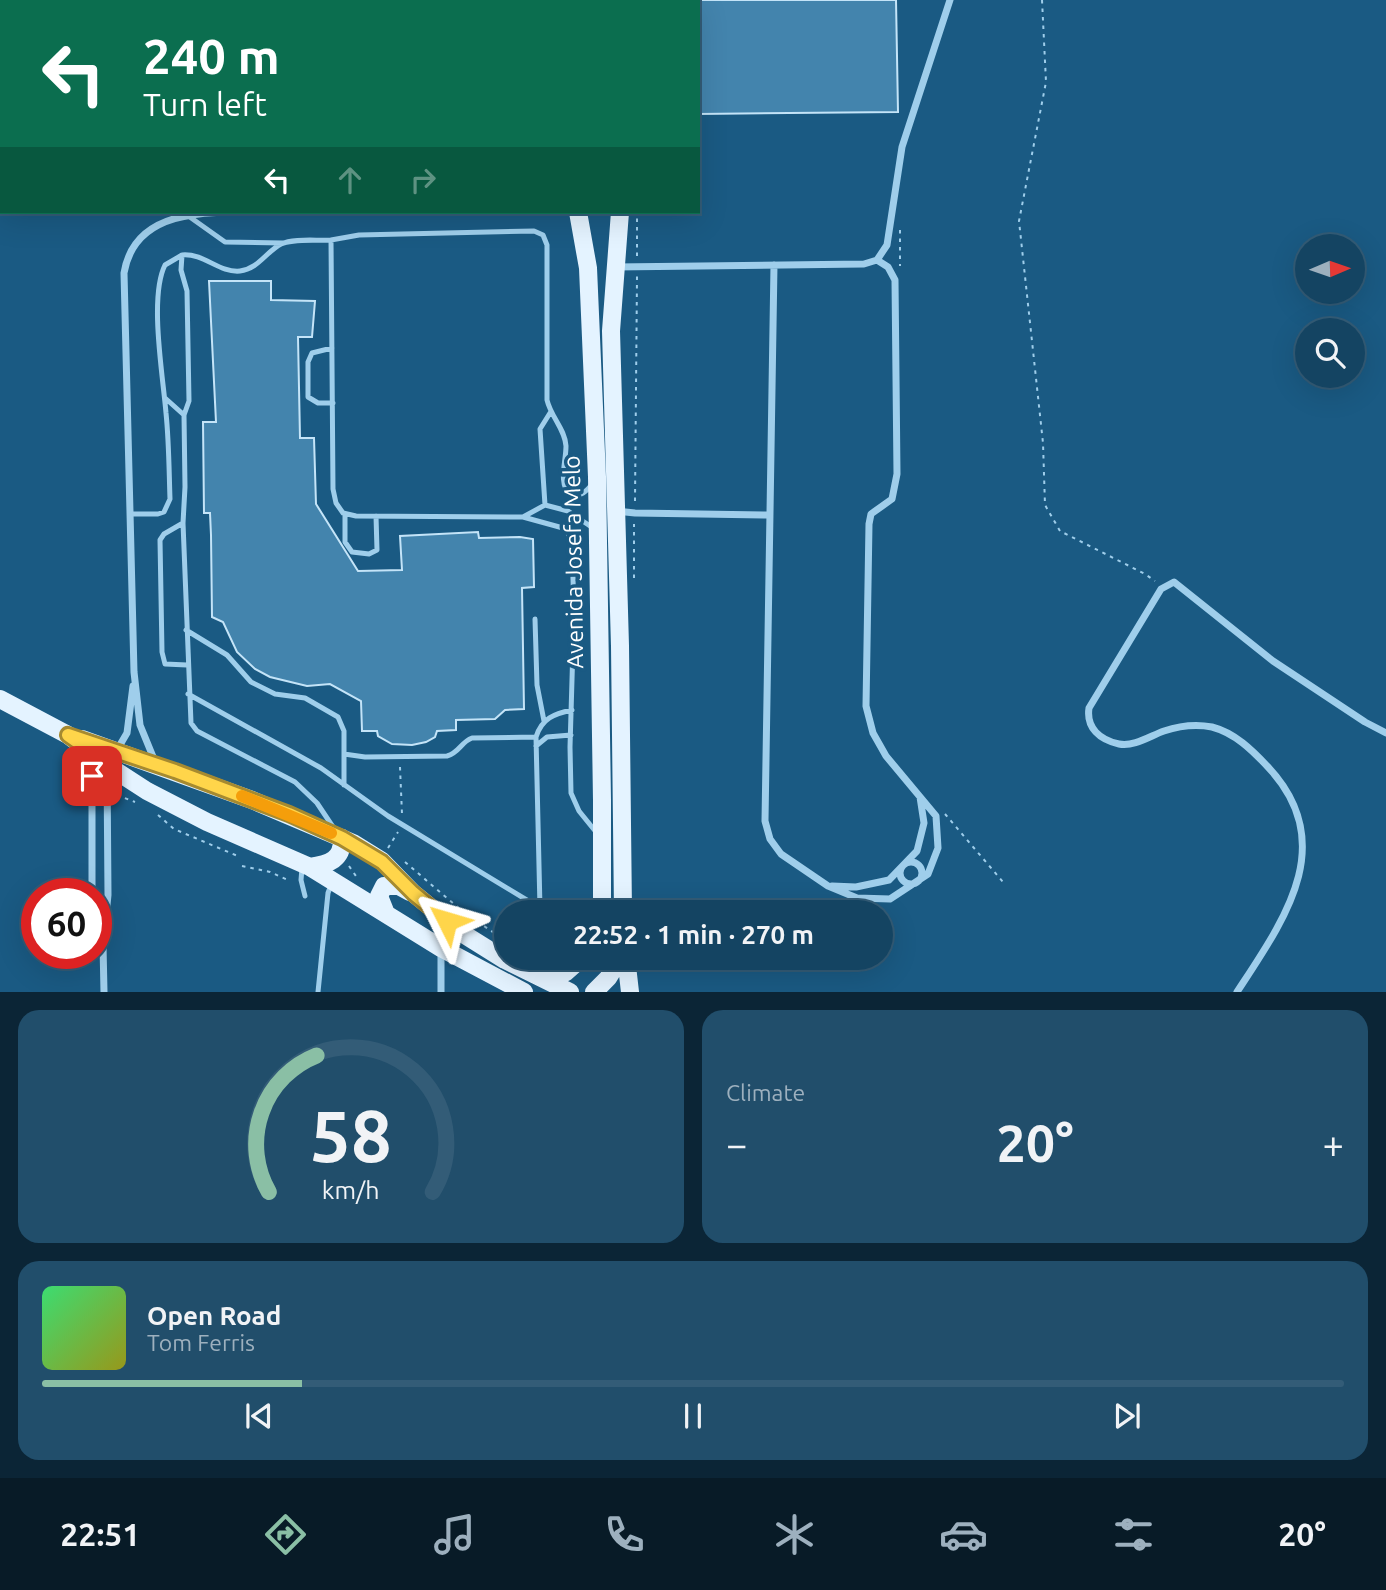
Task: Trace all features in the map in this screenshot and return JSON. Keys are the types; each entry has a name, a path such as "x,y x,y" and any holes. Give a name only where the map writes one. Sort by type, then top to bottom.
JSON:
{"main road":[{"name":"Avenida Josefa Melo","path":"578,214 588,268 597,477 602,900"},
{"name":"Avenida Josefa Melo","path":"620,216 611,331 623,900"},
{"path":"0,699 112,757 147,791 207,822 306,865 385,911 441,948 524,992"},
{"path":"68,735 92,752 156,764 289,814 342,838 382,862 413,893 464,935 505,960 570,992"},
{"path":"306,865 322,865 337,858 341,852 342,838"},
{"path":"385,911 379,896 384,886 398,886 413,893"},
{"path":"549,981 568,970"},
{"path":"594,992 613,970"},
{"path":"624,970 630,992"}],"street":[{"path":"615,267 863,264 877,260 887,245 902,147 950,0"},
{"path":"156,764 140,725 134,671 124,273 126,258 131,248 150,229 165,221 187,215 223,214"},
{"path":"774,265 765,821 771,839 782,854 828,886 857,898 890,899 928,874 937,848 936,816 886,756 873,733 866,706 869,524 871,513 891,499 897,474 895,279 888,267 877,260"},
{"path":"616,511 769,515"},
{"path":"1237,992 1271,939 1294,894 1302,861 1303,834 1295,805 1279,779 1258,757 1228,734 1212,727 1181,726 1128,745 1108,741 1098,734 1088,722 1089,708 1163,587 1174,582 1273,661 1386,733"},
{"path":"108,878 107,785 112,757 127,733 134,671"},
{"path":"92,752 92,878"},
{"path":"828,886 856,887 889,880 918,851 924,823 919,793"},
{"path":"909,862 919,865 923,872 918,882 904,882 900,876 902,866 909,862"},
{"path":"441,948 442,992"},
{"path":"104,969 104,992"}],"lane":[{"path":"187,215 225,242 284,243 359,235 534,232 543,235 547,245 547,400 550,413 565,438 564,490 570,495 585,493 597,477"},
{"path":"331,240 334,496 339,510 345,514 376,516 523,517 563,528 570,539 574,612 571,793 579,811 602,840"},
{"path":"132,514 164,512 170,499 161,377 159,280 165,265 182,255 201,256 228,270 248,269 284,243"},
{"path":"182,255 181,270 187,291 189,401 184,415 183,523 189,715 193,727 295,782 317,803 342,838"},
{"path":"332,348 312,354 308,362 308,385 309,397 318,403 333,403"},
{"path":"164,397 184,415"},
{"path":"545,505 540,429 550,413"},
{"path":"523,517 545,505 568,511 598,532"},
{"path":"345,514 345,541 352,552 369,554 377,550 376,516"},
{"path":"183,523 163,534 160,540 160,587 163,661 168,664 187,665"},
{"path":"535,619 537,685 544,721"},
{"path":"186,630 227,655 251,682 275,694 305,698 338,717 344,730 344,785"},
{"path":"188,694 321,768 402,825 540,908 536,737 544,721 572,710"},
{"path":"536,746 547,737 571,735"},
{"path":"344,754 356,757 453,754 472,738 536,737"},
{"path":"305,896 301,880 306,865"},
{"path":"318,992 328,893 333,883"}],"path":[{"path":"1042,0 1046,82 1019,221 1043,443 1045,505 1060,531 1145,574 1163,587"},
{"path":"634,582 637,214"},
{"path":"900,223 900,277"},
{"path":"387,849 402,825 400,757"},
{"path":"107,785 117,795 140,804"},
{"path":"157,814 174,830 240,857"},
{"path":"945,814 1003,882"},
{"path":"397,857 462,911 494,933"},
{"path":"242,866 270,872 290,881"},
{"path":"349,867 359,883"}],"building":[{"path":"700,0 896,0 898,112 700,114"},
{"path":"209,281 271,281 271,300 315,301 312,337 298,337 300,438 314,438 316,504 358,571 402,570 400,536 478,532 479,538 533,539 534,587 522,588 524,709 505,710 495,719 456,720 456,730 437,731 435,737 426,742 412,745 392,744 378,736 377,731 362,731 361,701 330,684 307,686 270,677 255,669 237,652 223,622 212,617 210,513 204,513 203,422 216,422"}],"slow traffic":[{"path":"242,796 331,833"}],"route":[{"path":"92,776 92,752 68,735 175,771 289,814 342,838 382,862 413,893 447,921"}]}
